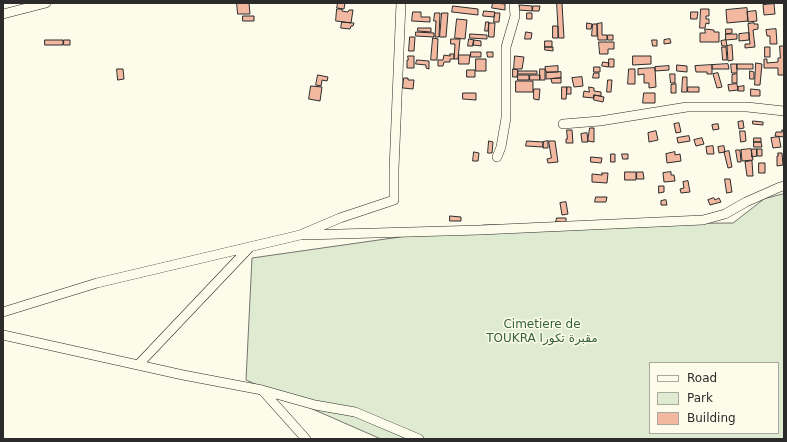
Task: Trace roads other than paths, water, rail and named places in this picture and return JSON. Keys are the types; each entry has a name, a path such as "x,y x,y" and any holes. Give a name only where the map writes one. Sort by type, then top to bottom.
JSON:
{"street":[{"path":"3,14 46,3"},
{"path":"3,312 97,283 300,235 340,218 394,200 401,3"},
{"path":"497,157 501,147 506,118 506,47 514,16 514,3"},
{"path":"562,124 600,121 688,107 747,107 784,111"},
{"path":"300,235 480,230 703,220 725,214 746,202 784,186"},
{"path":"138,365 250,247"},
{"path":"3,336 184,375 262,390 315,405 355,412 419,439"},
{"path":"262,390 306,439"}],"park label":[{"name":"Cimetiere de TOUKRA مقبرة تكورا","path":"542,332"}]}
